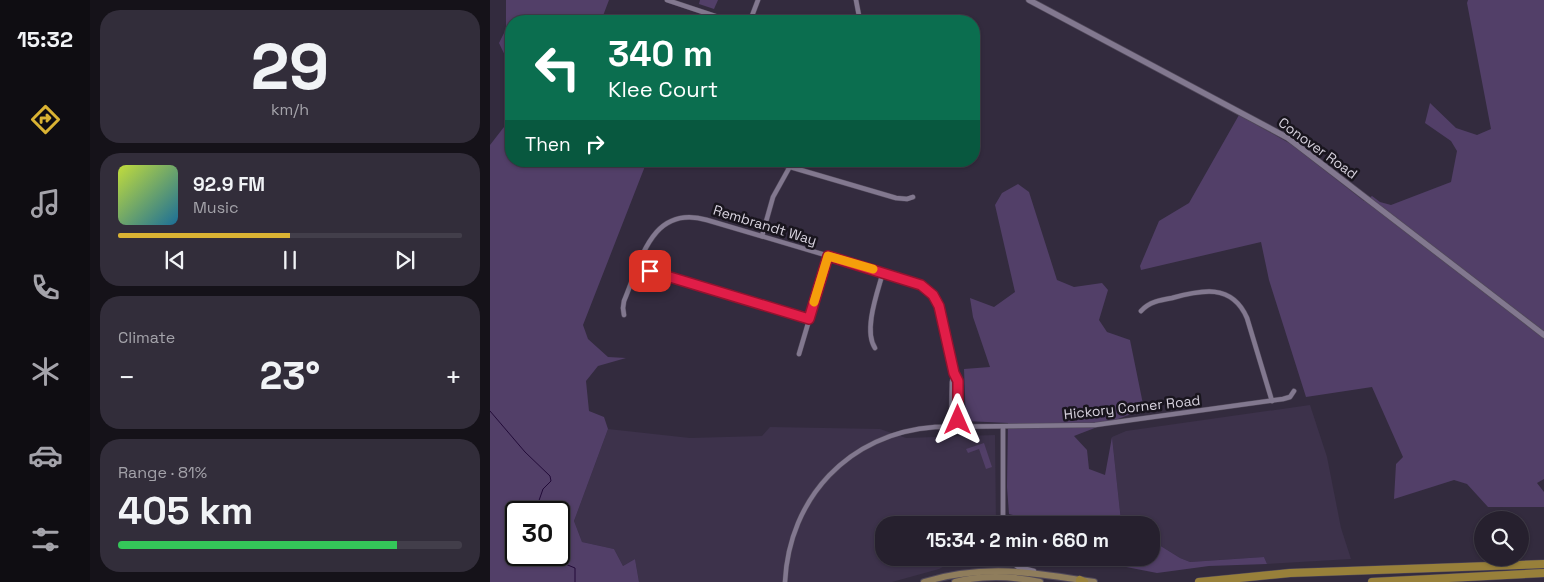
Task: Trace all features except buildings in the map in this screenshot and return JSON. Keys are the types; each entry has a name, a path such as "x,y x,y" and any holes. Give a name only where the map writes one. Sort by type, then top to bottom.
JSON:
{"highway":[{"path":"1199,582 1273,574 1544,564"},
{"path":"1372,582 1544,573"}],"main road":[{"path":"924,582 970,571 1002,570 1094,582"},
{"path":"955,582 996,577 1040,582"}],"street":[{"path":"667,0 712,15"},
{"path":"752,15 758,0"},
{"path":"856,0 859,15"},
{"name":"Conover Road","path":"1029,0 1288,138 1544,336"},
{"path":"762,236 773,197 791,167 896,198 907,199 913,197"},
{"name":"Rembrandt Way","path":"624,315 623,304 654,233 663,225 678,218 697,217 883,272 921,285 927,288 935,298 946,331 954,373 958,381 958,427"},
{"path":"799,354 828,256"},
{"path":"638,268 809,319"},
{"path":"875,348 870,337 873,307 883,272"},
{"path":"1141,311 1152,302 1201,291 1216,292 1229,297 1239,306 1247,318 1272,401"},
{"name":"Rembrandt Way","path":"951,427 954,373"},
{"name":"Hickory Corner Road","path":"785,582 788,557 799,522 814,494 838,466 869,445 888,436 914,429 951,427 1095,425 1272,401 1290,397 1294,391"},
{"path":"1003,427 1003,516"},
{"path":"1017,566 1042,574"},
{"path":"1411,568 1412,580"}],"shaded area":[{"path":"506,0 609,0 603,15 506,15"},
{"path":"700,0 718,0 714,9 699,4"},
{"path":"1468,0 1544,0 1544,479 1537,483 1544,492 1544,507 1488,507 1467,484 1454,480 1394,499 1396,464 1403,457 1372,387 1306,397 1269,280 1261,242 1141,270 1140,266 1159,221 1189,203 1239,115 1291,144 1364,201 1372,196 1380,202 1391,205 1451,182 1457,151 1451,141 1425,123 1430,103 1456,128 1477,135 1491,129 1467,3"},
{"path":"505,31 505,56 499,43"},
{"path":"505,126 505,167 645,167 583,325 588,339 608,357 626,358 598,366 586,381 589,411 604,417 608,429 574,521 582,542 614,549 623,566 635,559 639,582 490,582 490,145"},
{"path":"1018,184 1029,192 1057,280 1074,287 1102,283 1108,290 1099,320 1107,332 1130,340 1144,409 1074,436 1087,450 1089,469 1105,475 1112,437 1120,516 1017,516 1009,514 1007,487 1008,423 966,421 964,369 990,367 973,317 970,298 994,307 1015,292 995,205 1002,193"},
{"path":"1310,405 1327,457 1341,528 1351,559 1267,564 1264,557 1190,562 1180,558 1160,546 1160,516 1120,516 1112,437 1126,431"},
{"path":"770,427 880,429 906,438 995,435 996,516 875,516 875,566 945,566 892,582 639,582 635,559 623,566 614,549 582,542 574,521 608,429 690,438 762,436"},
{"path":"984,443 992,467 986,469 979,449 968,453 966,449"},
{"path":"1160,546 1190,562 1264,557 1267,564 1209,566 1157,573 1121,566 1160,566"}],"waterway":[{"path":"490,411 525,452 550,476 551,481 543,489 539,501"},
{"path":"570,566 575,568 575,582"}],"slow traffic":[{"path":"814,302 828,256 873,269"}],"route":[{"path":"650,271 809,319 828,256 921,285 927,288 937,302 946,331 954,373 958,379 958,420"}]}
